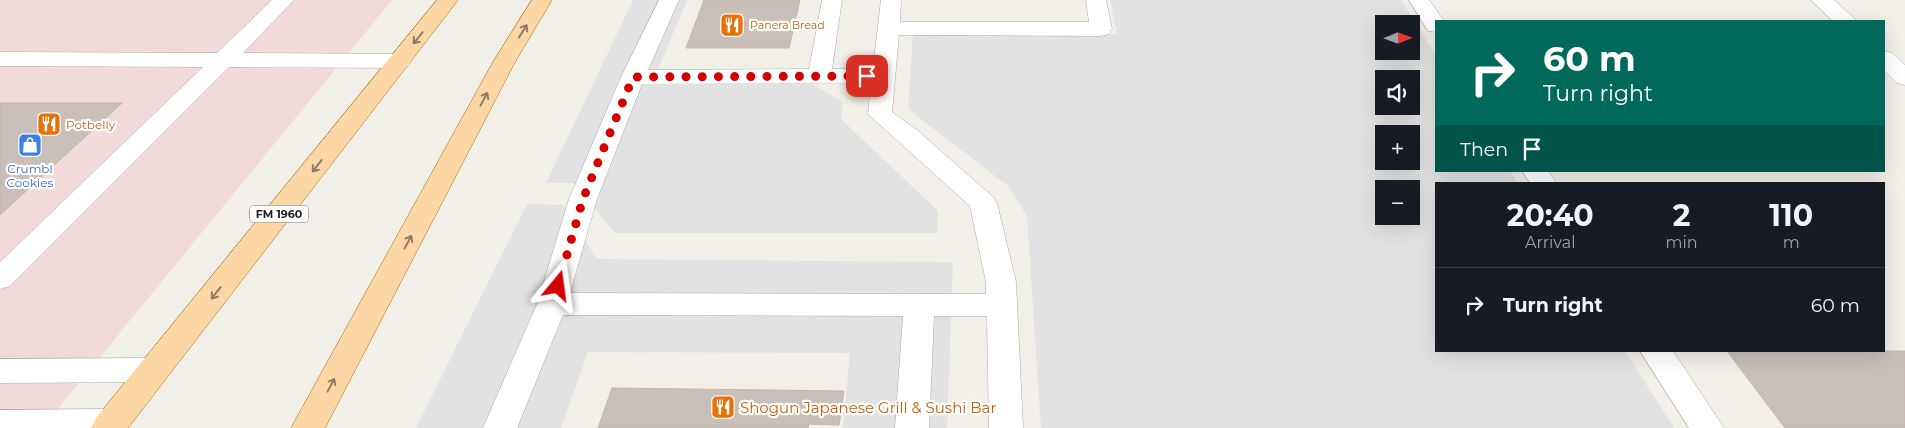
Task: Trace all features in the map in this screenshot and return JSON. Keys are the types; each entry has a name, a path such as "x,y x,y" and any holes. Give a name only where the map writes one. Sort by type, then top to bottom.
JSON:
{"main road":[{"name":"FM 1960","path":"110,425 448,0"},
{"path":"308,428 504,62 542,0"}],"lane":[{"path":"0,280 284,0"},
{"path":"500,428 552,304 583,199 633,77 669,0"},
{"path":"819,77 832,0"},
{"path":"891,0 880,114 908,135 983,203 1001,282 1006,428"},
{"path":"889,28 1101,29 1096,0"},
{"path":"1419,0 1435,24"},
{"path":"1821,0 1845,20"},
{"path":"0,59 400,61"},
{"path":"1885,59 1905,78"},
{"path":"633,77 883,76"},
{"path":"552,304 1002,305"},
{"path":"912,428 919,304"},
{"path":"1657,352 1707,428"},
{"path":"6,378 155,370"},
{"path":"0,424 110,425"}],"shaded area":[{"path":"0,0 392,0 42,428 0,428"},
{"path":"633,0 687,0 656,74 795,74 843,102 841,119 938,211 938,233 615,233 574,183 546,183"},
{"path":"1110,0 1401,0 1411,15 1375,15 1375,60 1420,60 1420,30 1435,53 1435,172 1511,172 1517,182 1435,182 1435,352 1626,352 1674,428 1041,428 1027,216 1008,186 908,109 913,34 1117,34"},
{"path":"527,204 563,205 597,259 953,262 947,428 843,428 850,353 588,352 561,428 416,428"}],"building":[{"path":"704,0 800,0 789,48 686,48"},
{"path":"0,103 122,103 0,215"},
{"path":"1905,351 1905,428 1785,428 1728,352"},
{"name":"Shogun Japanese Grill & Sushi Bar","path":"612,388 844,391 839,425 809,424 808,428 598,428"}],"place":[{"name":"Panera Bread","path":"732,25"},
{"name":"Potbelly","path":"49,124"},
{"name":"Crumbl Cookies","path":"30,145"},
{"name":"Shogun Japanese Grill & Sushi Bar","path":"723,407"}],"route":[{"path":"558,286 583,199 633,77 867,76"}]}
